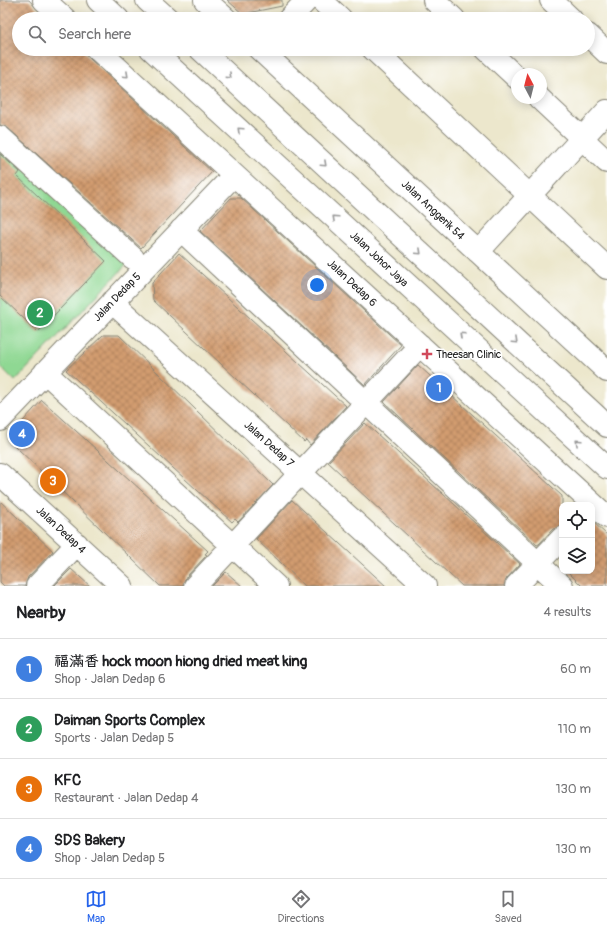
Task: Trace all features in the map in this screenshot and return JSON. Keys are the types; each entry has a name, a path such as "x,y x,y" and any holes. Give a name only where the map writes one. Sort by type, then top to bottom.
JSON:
{"street":[{"path":"44,0 57,12"},
{"path":"98,0 111,12"},
{"path":"147,0 160,12"},
{"path":"205,0 218,12"},
{"path":"296,12 307,0"},
{"path":"321,0 334,12"},
{"path":"434,0 447,12"},
{"path":"551,0 564,12"},
{"path":"595,41 607,52"},
{"name":"Jalan Dedap 6","path":"105,56 598,510"},
{"name":"Jalan Johor Jaya","path":"159,56 607,468"},
{"path":"208,56 607,426"},
{"name":"Jalan Anggerik 54","path":"268,56 607,371"},
{"path":"380,56 607,268"},
{"path":"493,56 511,72"},
{"path":"545,104 607,162"},
{"path":"478,252 607,111"},
{"path":"0,137 133,258"},
{"name":"Jalan Dedap 5","path":"0,420 234,175"},
{"path":"181,230 562,586"},
{"name":"Jalan Dedap 7","path":"112,302 425,586"},
{"path":"195,586 420,345"},
{"path":"46,372 276,586"},
{"name":"Jalan Dedap 4","path":"0,474 122,586"},
{"path":"516,586 559,541"},
{"path":"37,586 77,544"}],"green space":[{"path":"0,139 131,260 15,381 0,366"}],"building":[{"path":"0,0 29,0 40,12 12,12 12,56 87,56 212,172 141,248 8,128 0,125"},
{"path":"227,0 282,0 282,6 253,12 241,12"},
{"path":"0,154 20,172 17,176 106,261 38,332 0,296"},
{"path":"231,198 241,198 401,345 365,385 200,231"},
{"path":"179,253 346,406 310,445 306,440 304,442 153,300 152,283"},
{"path":"103,335 119,335 273,485 238,522 235,519 232,522 66,370"},
{"path":"418,365 562,496 562,502 559,502 559,527 553,529 537,545 384,402"},
{"path":"42,400 208,551 205,554 207,555 186,577 183,586 160,586 14,445 16,429"},
{"path":"365,423 520,564 507,578 504,586 462,586 328,462"},
{"path":"292,500 386,586 305,586 256,539"},
{"path":"0,501 53,551 28,577 25,586 4,586 0,582"},
{"path":"595,524 607,535 607,586 582,586 570,574 595,574"},
{"path":"71,569 90,586 54,586"},
{"path":"226,572 242,586 212,586"}],"place":[{"name":"Daiman Sports Complex","path":"40,313"},
{"name":"Theesan Clinic","path":"427,354"},
{"name":"福滿香 hock moon hiong dried meat king","path":"439,388"},
{"name":"SDS Bakery","path":"22,434"},
{"name":"KFC","path":"53,481"}]}
